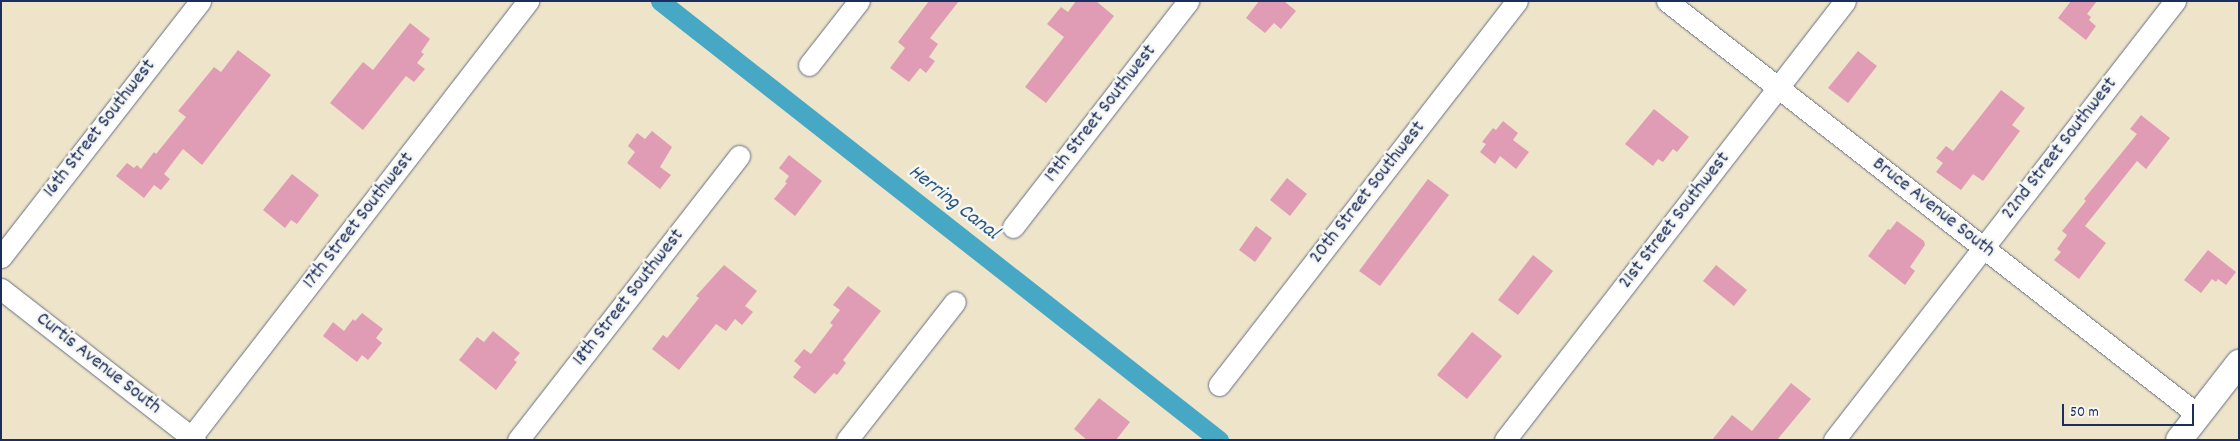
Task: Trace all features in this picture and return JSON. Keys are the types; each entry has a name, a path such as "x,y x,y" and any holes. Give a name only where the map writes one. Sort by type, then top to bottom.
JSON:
{"street":[{"name":"16th Street Southwest","path":"1,257 200,1"},
{"name":"17th Street Southwest","path":"192,439 528,1"},
{"path":"809,65 859,1"},
{"name":"19th Street Southwest","path":"1013,227 1188,1"},
{"name":"20th Street Southwest","path":"1219,384 1518,1"},
{"name":"Bruce Avenue South","path":"1667,1 2198,415"},
{"name":"21st Street Southwest","path":"1505,440 1845,1"},
{"name":"22nd Street Southwest","path":"1834,440 2175,1"},
{"name":"18th Street Southwest","path":"518,440 739,156"},
{"name":"Curtis Avenue South","path":"1,289 192,439"},
{"path":"847,440 954,302"},
{"path":"2179,440 2239,363"}],"building":[{"path":"929,1 959,1 930,38 938,44 929,57 935,61 926,73 920,68 909,82 890,68 905,48 898,42"},
{"path":"1076,1 1096,1 1114,16 1046,103 1025,87 1064,37 1047,24 1061,7 1068,12"},
{"path":"1259,1 1284,1 1296,11 1281,29 1274,23 1265,33 1246,18"},
{"path":"2071,1 2097,1 2087,14 2091,17 2089,20 2096,26 2086,40 2058,18"},
{"path":"410,23 430,39 421,52 424,54 417,63 425,69 414,82 406,76 363,130 330,103 363,62 373,70"},
{"path":"238,50 271,75 202,165 183,149 164,174 170,179 161,190 154,185 144,198 116,176 127,163 134,168 137,165 141,169 154,152 156,154 186,117 178,111 214,67 221,72"},
{"path":"1858,51 1877,66 1848,103 1828,88"},
{"path":"2001,90 2025,108 2012,125 2020,131 1983,181 1973,174 1961,190 1936,172 1943,163 1936,158 1946,146 1953,151"},
{"path":"1654,109 1689,137 1677,152 1673,149 1663,162 1658,159 1653,166 1625,144"},
{"path":"2141,115 2170,138 2146,169 2137,161 2085,226 2106,243 2079,279 2054,260 2061,252 2057,249 2067,235 2062,231 2086,201 2084,199 2137,134 2130,129"},
{"path":"1503,121 1518,133 1513,140 1529,152 1516,169 1500,156 1495,164 1480,152 1486,144 1482,142 1493,128 1496,130"},
{"path":"652,131 672,147 660,167 671,175 660,189 627,163 635,152 628,146 637,133 645,139"},
{"path":"789,155 822,181 795,216 774,199 787,183 785,182 789,176 779,168"},
{"path":"292,174 319,195 297,224 291,220 285,228 263,210"},
{"path":"1287,178 1307,194 1290,216 1270,200"},
{"path":"1428,179 1449,195 1380,286 1359,271"},
{"path":"1897,221 1924,241 1925,245 1910,267 1915,271 1905,285 1868,256 1888,229 1890,230"},
{"path":"1256,226 1272,238 1255,262 1239,250"},
{"path":"2208,250 2236,272 2226,285 2218,279 2216,282 2212,279 2201,293 2184,280"},
{"path":"1533,255 1553,271 1518,315 1498,300"},
{"path":"724,265 757,291 745,306 753,312 742,325 735,319 726,331 716,324 679,370 652,349 663,335 667,338 699,298 696,296"},
{"path":"1716,265 1747,290 1734,306 1703,281"},
{"path":"848,286 881,311 843,360 846,363 837,375 834,373 815,394 793,377 801,367 794,361 804,349 811,354 833,325 830,323 840,310 833,305"},
{"path":"362,313 383,329 376,338 382,343 368,360 362,355 357,362 323,336 333,322 344,331 353,319 355,321"},
{"path":"493,331 520,353 514,360 517,362 496,390 459,360 477,337 484,342"},
{"path":"1472,332 1502,356 1467,399 1437,375"},
{"path":"1791,383 1811,399 1777,440 1712,440 1732,415 1752,431"},
{"path":"1099,398 1130,422 1116,440 1087,440 1074,429"}],"waterway":[{"name":"Herring Canal","path":"660,1 1219,440"}]}
